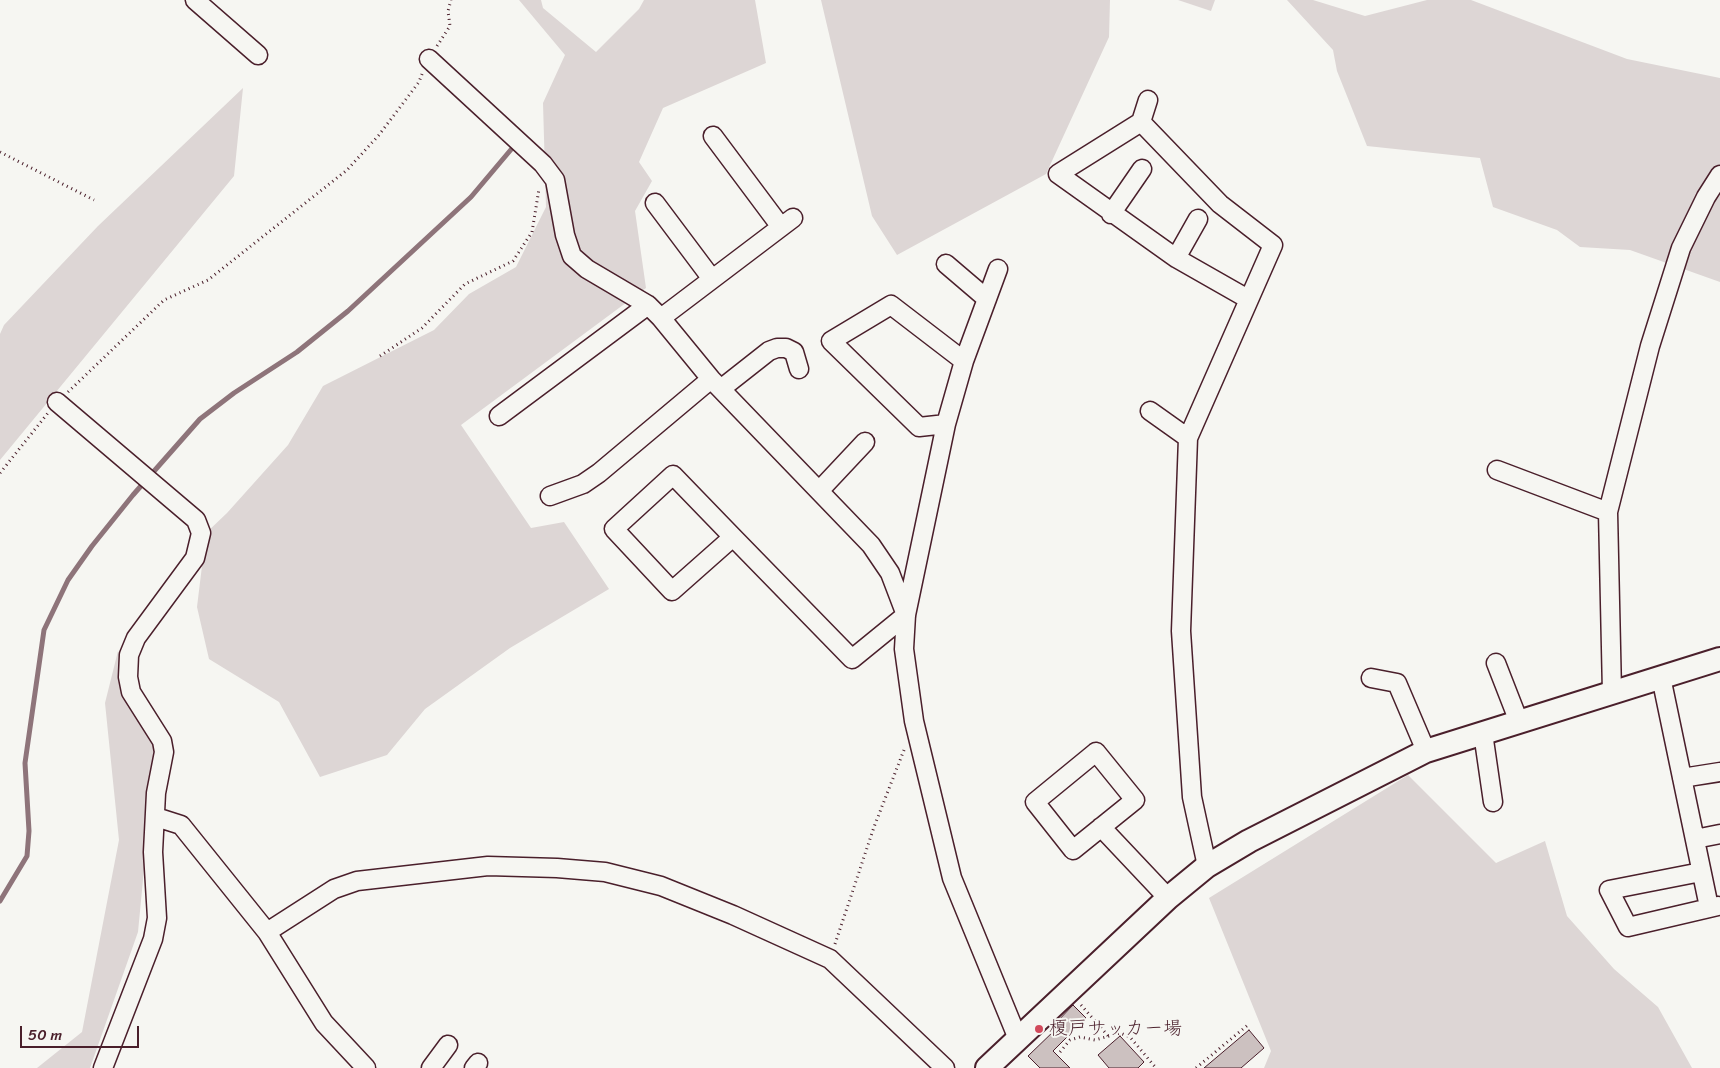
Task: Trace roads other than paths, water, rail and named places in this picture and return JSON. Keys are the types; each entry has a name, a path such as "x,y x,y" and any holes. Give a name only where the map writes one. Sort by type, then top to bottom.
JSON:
{"street":[{"path":"195,0 258,55"},
{"path":"429,59 543,164 555,180 565,235 572,256 587,269 648,305 661,318 717,384 871,545 890,573 906,615"},
{"path":"1148,100 1141,122 1058,174 1111,214 1176,258 1248,299"},
{"path":"1141,122 1220,204 1273,245 1188,438 1181,631 1192,797 1207,866"},
{"path":"661,318 787,223 713,136"},
{"path":"1111,214 1142,168"},
{"path":"1612,693 1608,512 1650,346 1682,248 1706,197 1720,176"},
{"path":"655,203 712,279"},
{"path":"1176,258 1198,219"},
{"path":"946,264 987,299"},
{"path":"998,269 964,360 946,424 906,615 904,649 914,721 952,878 1018,1039"},
{"path":"499,416 648,305"},
{"path":"946,424 919,427 831,341 891,305 964,360"},
{"path":"550,496 583,484 717,384 769,351 777,348 786,348 794,352 799,369"},
{"path":"57,402 196,520 201,533 195,558 136,638 129,655 128,677 131,692 162,741 163,746 156,793 154,852 157,918 153,939 104,1068"},
{"path":"1150,411 1188,438"},
{"path":"819,491 865,442"},
{"path":"1497,470 1608,512"},
{"path":"733,536 672,591 614,530 673,475 733,536 852,659 906,615"},
{"path":"987,1068 1168,898 1207,866 1249,841 1426,751 1720,659"},
{"path":"1496,663 1519,722"},
{"path":"1661,677 1701,872 1714,906 1628,927 1609,890 1701,872"},
{"path":"1371,678 1397,683 1426,751"},
{"path":"1483,733 1493,802"},
{"path":"1096,752 1135,800 1101,827 1073,850 1035,802 1096,752"},
{"path":"1682,778 1720,772"},
{"path":"156,817 181,824 267,932 324,1023 366,1068"},
{"path":"1101,827 1168,898"},
{"path":"1695,839 1720,834"},
{"path":"267,932 334,889 357,881 488,866 557,868 605,872 661,886 733,915 830,959 945,1068"},
{"path":"431,1068 448,1045"}],"waterway":[{"path":"0,901 27,856 29,831 25,763 44,630 68,580 92,546 133,495 200,419 234,393 297,352 348,311 471,197 514,146"}],"place":[{"name":"榎戸サッカー場","path":"1039,1029"}]}
